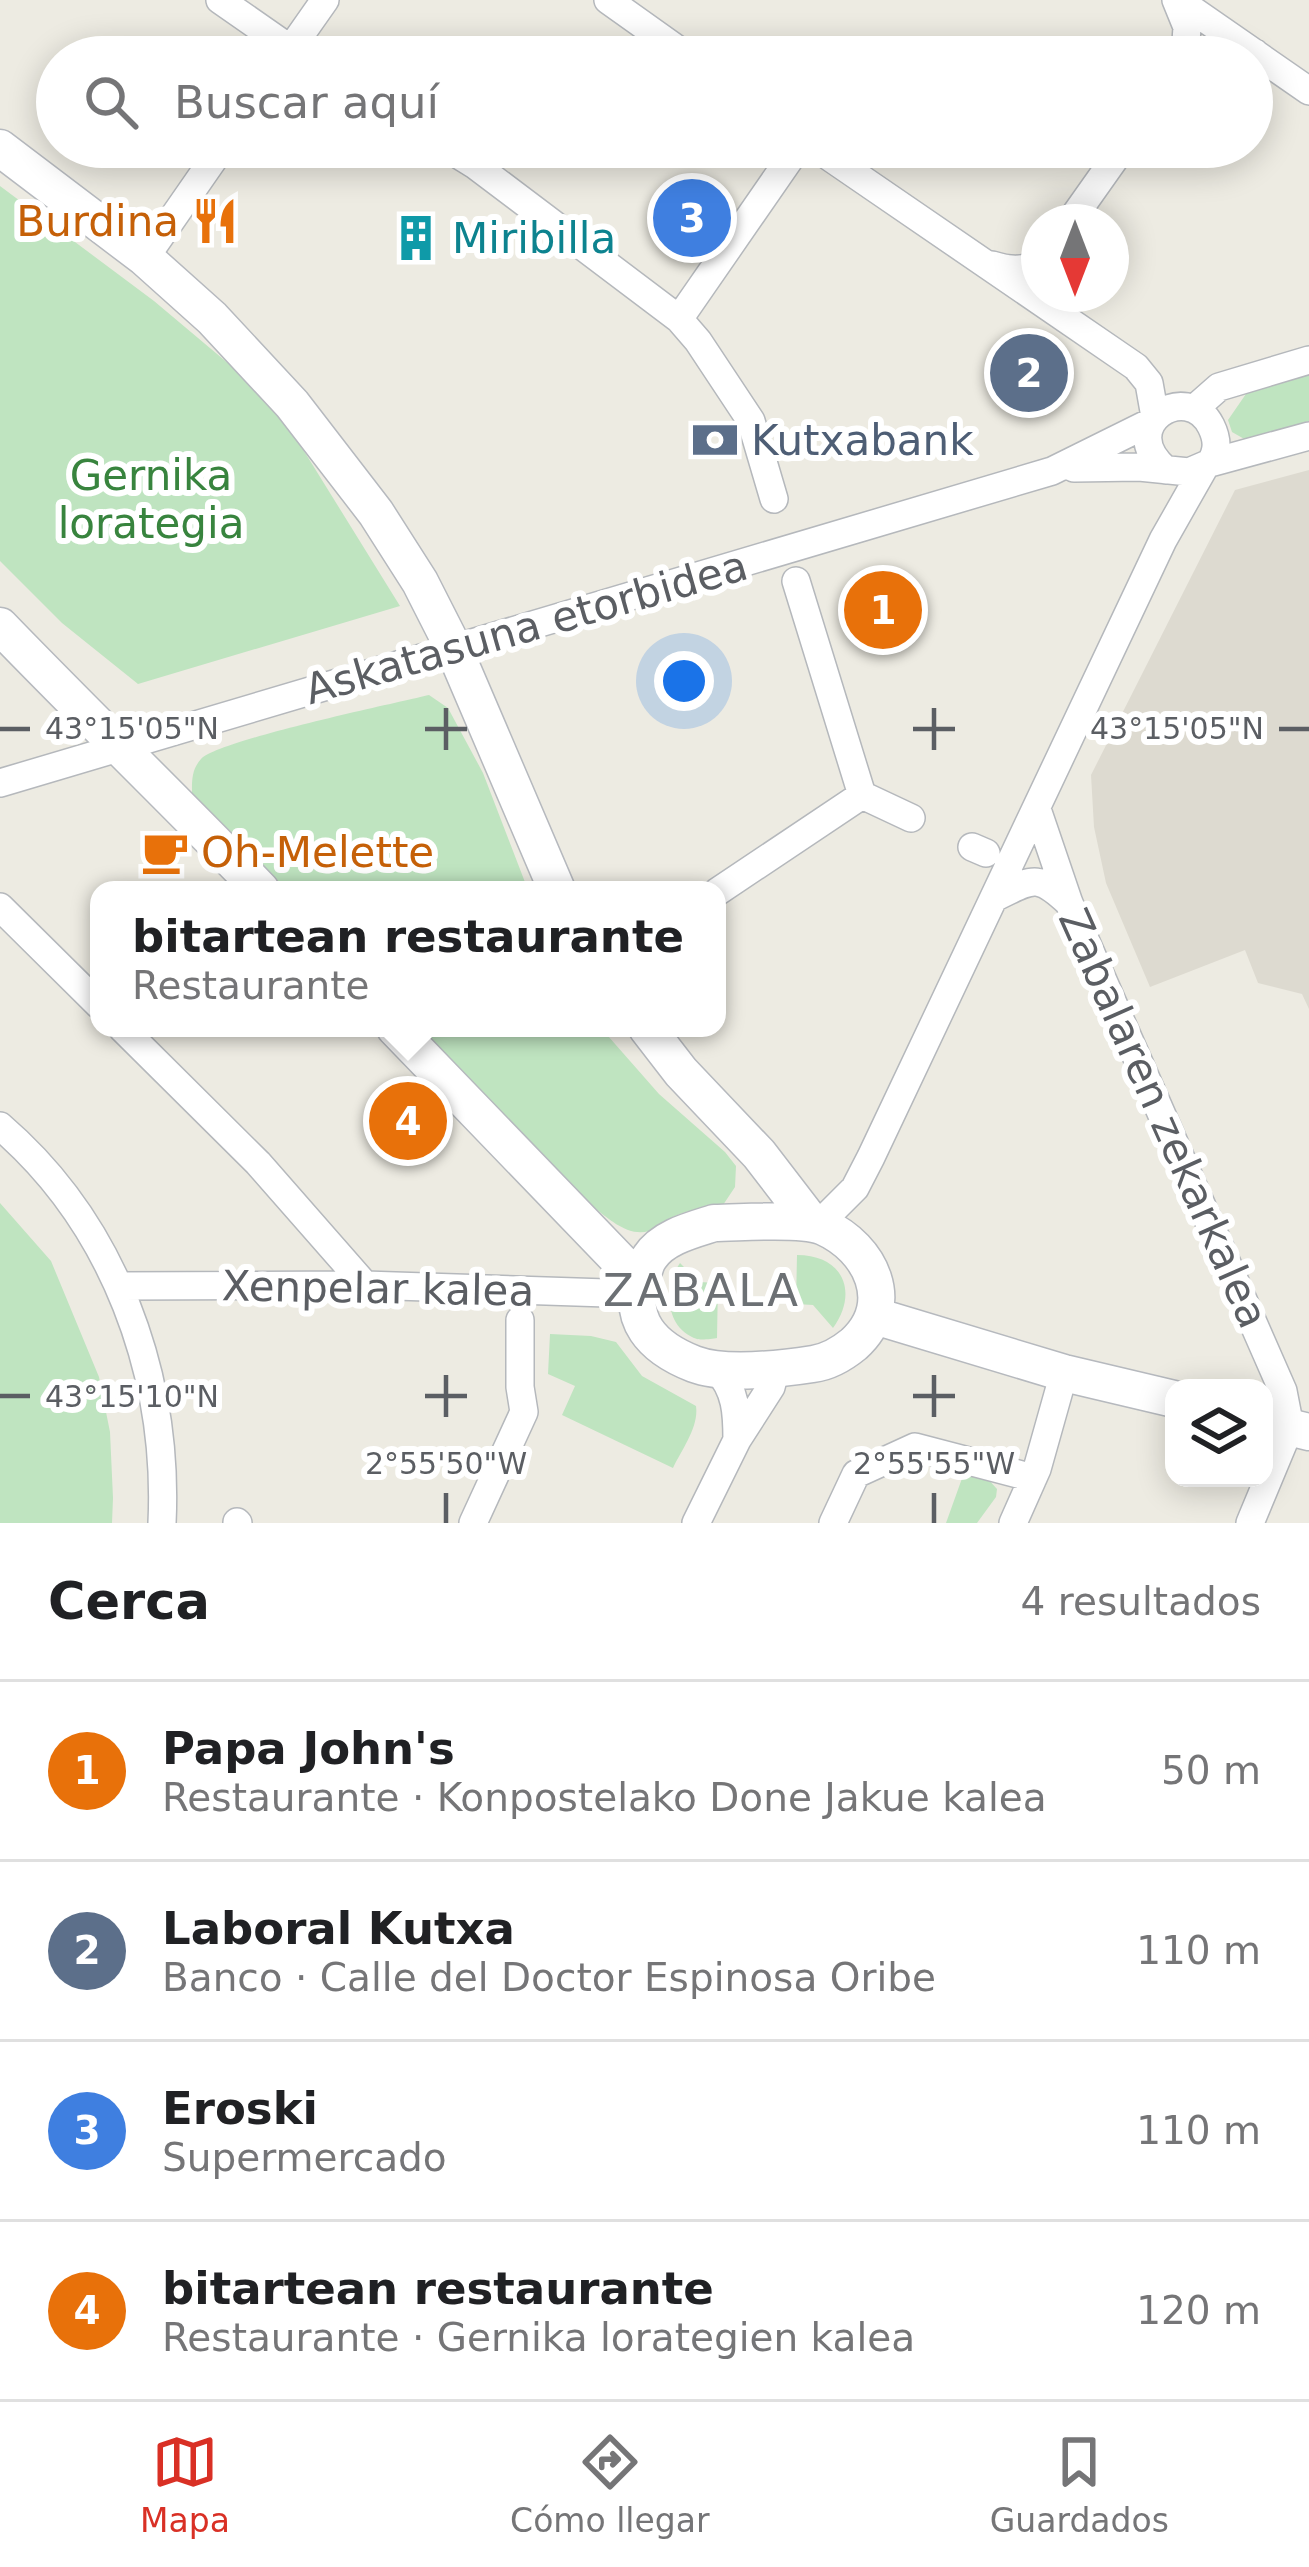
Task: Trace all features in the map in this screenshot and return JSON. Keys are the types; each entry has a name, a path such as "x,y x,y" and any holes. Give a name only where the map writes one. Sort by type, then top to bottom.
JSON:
{"main road":[{"path":"0,148 146,258 247,354 324,443 410,565 453,647 553,881"},
{"path":"0,626 252,881"},
{"path":"403,1037 638,1288"},
{"path":"654,1037 815,1224"},
{"path":"714,1223 815,1224 852,1241 875,1279 875,1316 845,1352 820,1364 717,1370 661,1347 638,1319 638,1288 651,1254 680,1234 714,1223"},
{"path":"875,1316 1064,1373 1165,1397"}],"street":[{"path":"220,0 267,36"},
{"path":"303,36 325,0"},
{"path":"608,0 659,36"},
{"path":"1177,0 1230,36"},
{"path":"1177,0 1186,36"},
{"path":"1273,66 1309,91"},
{"path":"146,258 208,168"},
{"path":"479,168 679,319 751,421 774,499"},
{"path":"679,319 783,168"},
{"path":"846,168 1021,284"},
{"path":"1083,204 1108,168"},
{"path":"989,264 1021,269"},
{"path":"1063,312 1136,367 1149,383 1153,420 1148,446 1156,461 1169,470 1189,472 1309,436"},
{"path":"1193,409 1219,387 1309,360"},
{"path":"815,1224 855,1188 1163,540 1217,447 1206,418 1193,409 1172,406 1153,420"},
{"name":"Askatasuna etorbidea","path":"0,783 1052,471 1153,420"},
{"name":"Askatasuna etorbidea","path":"1052,471 1106,466 1169,470"},
{"path":"1163,540 1169,470"},
{"path":"796,581 862,795 910,818"},
{"path":"726,886 862,795"},
{"name":"Zabalaren zekarkalea","path":"1037,809 1069,903 1283,1391 1288,1426"},
{"path":"996,897 1028,882 1048,883 1069,903"},
{"path":"0,907 90,996"},
{"path":"131,1037 258,1163 364,1285"},
{"path":"0,1126 51,1177 88,1226 119,1286 157,1408 162,1523"},
{"name":"Xenpelar kalea","path":"119,1286 638,1288"},
{"path":"473,1523 524,1412 520,1320"},
{"path":"696,1523 737,1440 771,1387 776,1368"},
{"path":"717,1370 728,1382 737,1408 737,1440"},
{"path":"1013,1523 1034,1478 1064,1373"},
{"path":"1250,1523 1288,1426"},
{"path":"833,1523 856,1474 915,1447 1034,1478"}],"shaded area":[{"path":"1309,470 1309,1009 1302,994 1258,983 1245,950 1150,987 1106,883 1094,827 1091,775 1235,490"}],"green space":[{"name":"Gernika lorategia","path":"0,186 154,301 273,401 400,606 138,684 62,623 0,561"},
{"path":"1309,371 1309,421 1246,440 1232,432 1228,420 1248,391"},
{"path":"429,695 448,708 483,773 525,881 274,881 192,795 195,767 201,759 271,733"},
{"path":"426,1037 609,1037 659,1094 736,1166 735,1187 723,1205 681,1214 649,1231 634,1232 596,1209"},
{"path":"0,1203 51,1261 99,1377 110,1432 112,1523 0,1523"},
{"path":"797,1255 826,1261 842,1278 845,1301 833,1328 813,1305 796,1304"},
{"path":"680,1263 699,1282 718,1283 717,1338 686,1334 673,1316 671,1283"},
{"path":"550,1334 616,1342 642,1376 696,1406 692,1430 673,1468 562,1415 575,1386 548,1374"},
{"path":"965,1470 987,1478 997,1489 996,1497 977,1523 946,1523"}],"place":[{"name":"Eroski","path":"692,218"},
{"name":"Burdina","path":"215,221"},
{"name":"Miribilla","path":"416,238"},
{"name":"Laboral Kutxa","path":"1029,373"},
{"name":"Kutxabank","path":"715,440"},
{"name":"Papa John's","path":"883,610"},
{"name":"Oh-Melette","path":"165,852"},
{"name":"bitartean restaurante","path":"408,1121"}],"district":[{"name":"ZABALA","path":"702,1290"}]}
